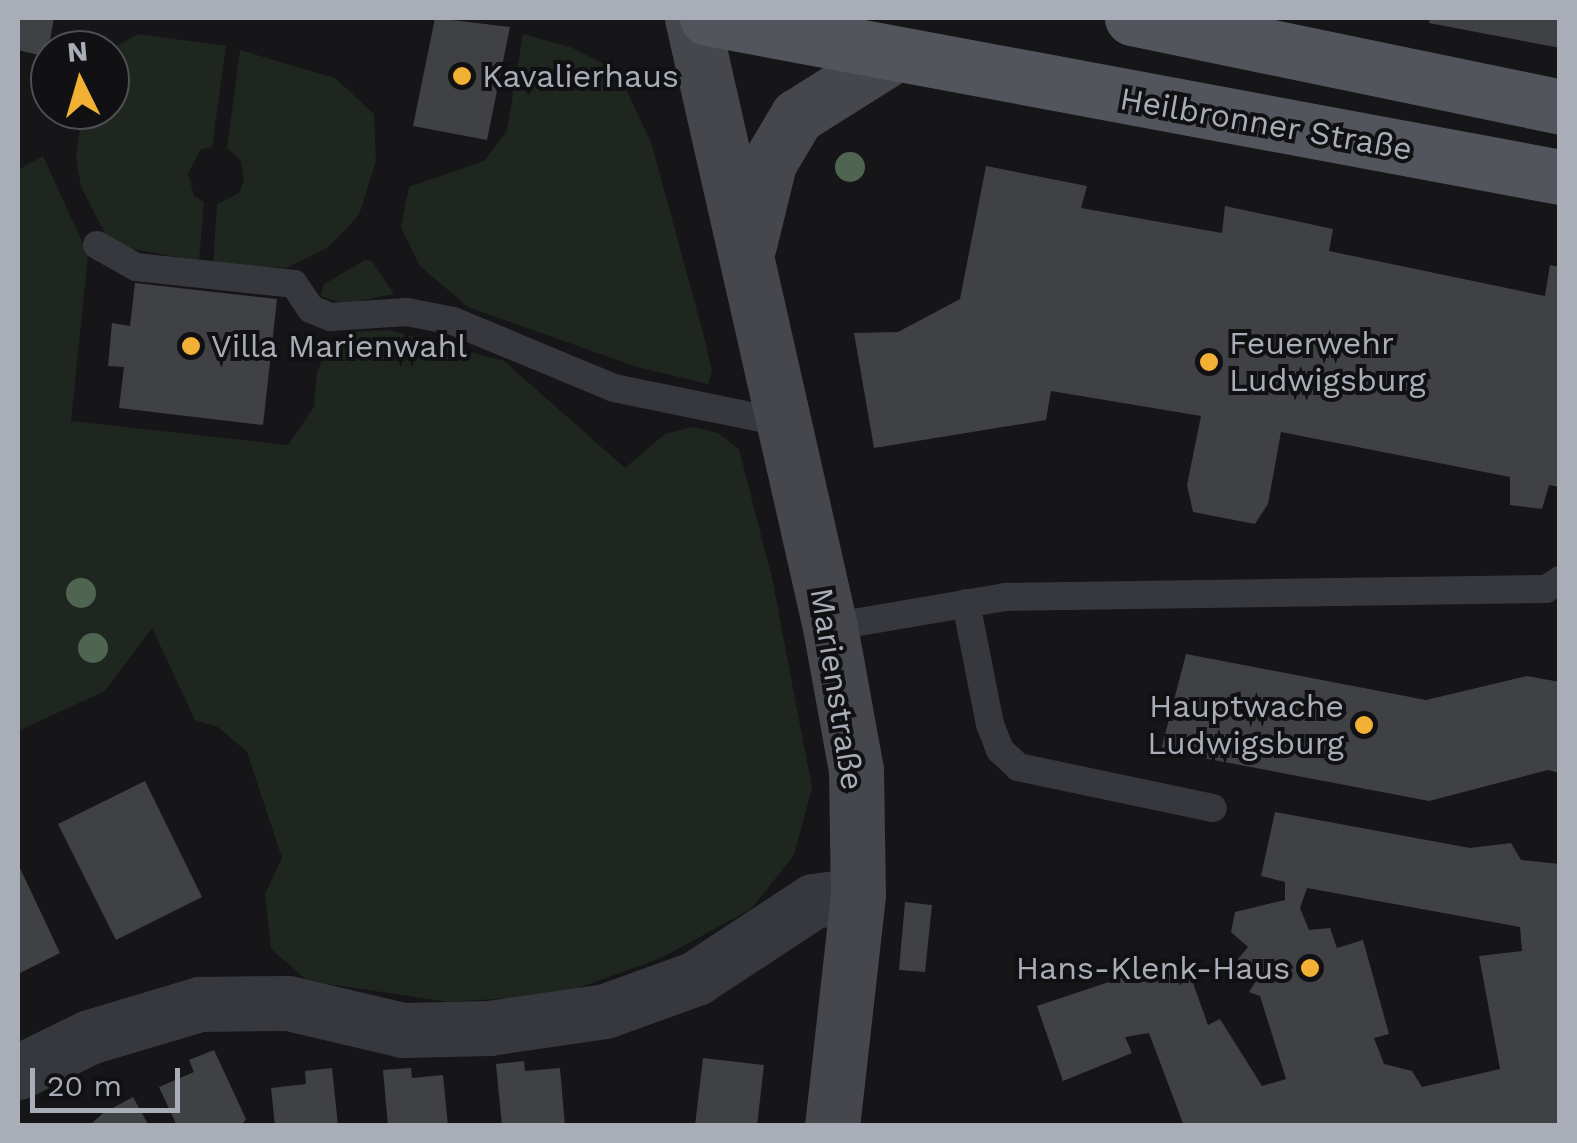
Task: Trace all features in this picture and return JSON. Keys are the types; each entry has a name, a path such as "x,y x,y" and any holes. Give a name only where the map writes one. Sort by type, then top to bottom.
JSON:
{"main road":[{"name":"Heilbronner Straße","path":"706,18 972,71 1560,176"},
{"path":"947,18 944,37 972,71"},
{"path":"1132,18 1560,107"}],"street":[{"name":"Marienstraße","path":"692,18 830,627 856,770 858,895 832,1126"},
{"name":"Marienstraße","path":"746,258 760,189 782,137 824,94 894,55"},
{"path":"18,1072 89,1037 200,1004 288,1003 403,1030 488,1028 605,1010 696,978 813,900 858,895"}],"lane":[{"path":"97,245 136,267 294,284 311,309 330,317 407,312 453,321 614,388 784,423"},
{"path":"830,627 1005,597 1546,589 1560,580"},
{"path":"966,604 990,724 1000,750 1018,767 1212,808"}],"shaded area":[{"path":"139,34 226,46 212,147 201,149 188,173 194,196 204,202 199,261 122,247 106,235 81,187 76,159 80,130 130,130 130,39"},
{"path":"523,34 573,48 611,68 625,88 651,142 712,371 708,384 637,367 468,307 420,266 401,227 409,187 484,161 507,131"},
{"path":"240,50 335,78 374,114 376,161 359,215 327,248 287,268 213,264 217,204 239,193 244,181 241,161 227,148"},
{"path":"43,156 88,255 71,421 288,445 314,407 317,372 327,350 354,332 388,330 504,361 625,468 665,434 693,427 718,433 739,449 772,578 812,788 794,855 751,909 661,958 559,995 449,1002 308,981 271,949 265,894 282,858 247,752 218,727 195,720 152,628 105,691 18,731 18,170"},
{"path":"365,260 372,261 394,294 344,304 321,296 324,284"}],"building":[{"path":"18,18 54,18 52,30 30,30 30,53 18,50"},
{"name":"Kavalierhaus","path":"435,18 510,27 487,140 413,126"},
{"path":"1430,18 1560,18 1560,48 1429,23"},
{"name":"Feuerwehr Ludwigsburg","path":"986,166 1087,186 1081,208 1222,233 1225,206 1333,229 1329,251 1545,296 1550,265 1560,267 1560,487 1549,485 1542,509 1510,505 1510,477 1281,432 1268,504 1255,524 1193,512 1187,485 1201,416 1051,391 1046,420 874,448 854,333 898,332 960,299"},
{"name":"Villa Marienwahl","path":"135,283 277,299 263,425 119,408 124,367 108,366 112,323 130,326"},
{"name":"Hauptwache Ludwigsburg","path":"1186,654 1426,700 1527,676 1560,682 1560,773 1548,770 1429,801 1161,750"},
{"path":"145,781 202,897 116,940 58,824"},
{"name":"Hans-Klenk-Haus","path":"1275,812 1470,848 1511,843 1521,860 1560,864 1560,1126 1184,1126 1149,1033 1125,1037 1132,1053 1063,1081 1037,1006 1172,961 1176,979 1189,972 1208,1025 1220,1019 1262,1086 1286,1079 1260,996 1249,992 1258,978 1238,959 1248,947 1231,932 1235,912 1285,900 1285,882 1261,876","holes":["1307,888 1520,927 1522,951 1479,956 1500,1069 1422,1087 1412,1071 1384,1064 1374,1038 1389,1034 1363,940 1337,948 1330,928 1309,930 1300,908"]},
{"path":"18,864 60,953 18,974"},
{"path":"905,902 932,905 925,972 899,970"},
{"path":"214,1050 246,1119 241,1126 177,1126 159,1087 194,1072 189,1060"},
{"path":"703,1058 764,1065 757,1126 695,1126"},
{"path":"524,1061 525,1071 560,1068 565,1126 502,1126 496,1064"},
{"path":"332,1068 338,1126 275,1126 271,1088 306,1084 305,1071"},
{"path":"411,1068 412,1078 443,1075 448,1126 388,1126 383,1070"},
{"path":"133,1097 149,1126 89,1126 102,1114"}],"place":[{"name":"Kavalierhaus","path":"462,76"},
{"name":"Villa Marienwahl","path":"191,346"},
{"name":"Feuerwehr Ludwigsburg","path":"1209,362"},
{"name":"Hauptwache Ludwigsburg","path":"1364,725"},
{"name":"Hans-Klenk-Haus","path":"1310,968"}]}
